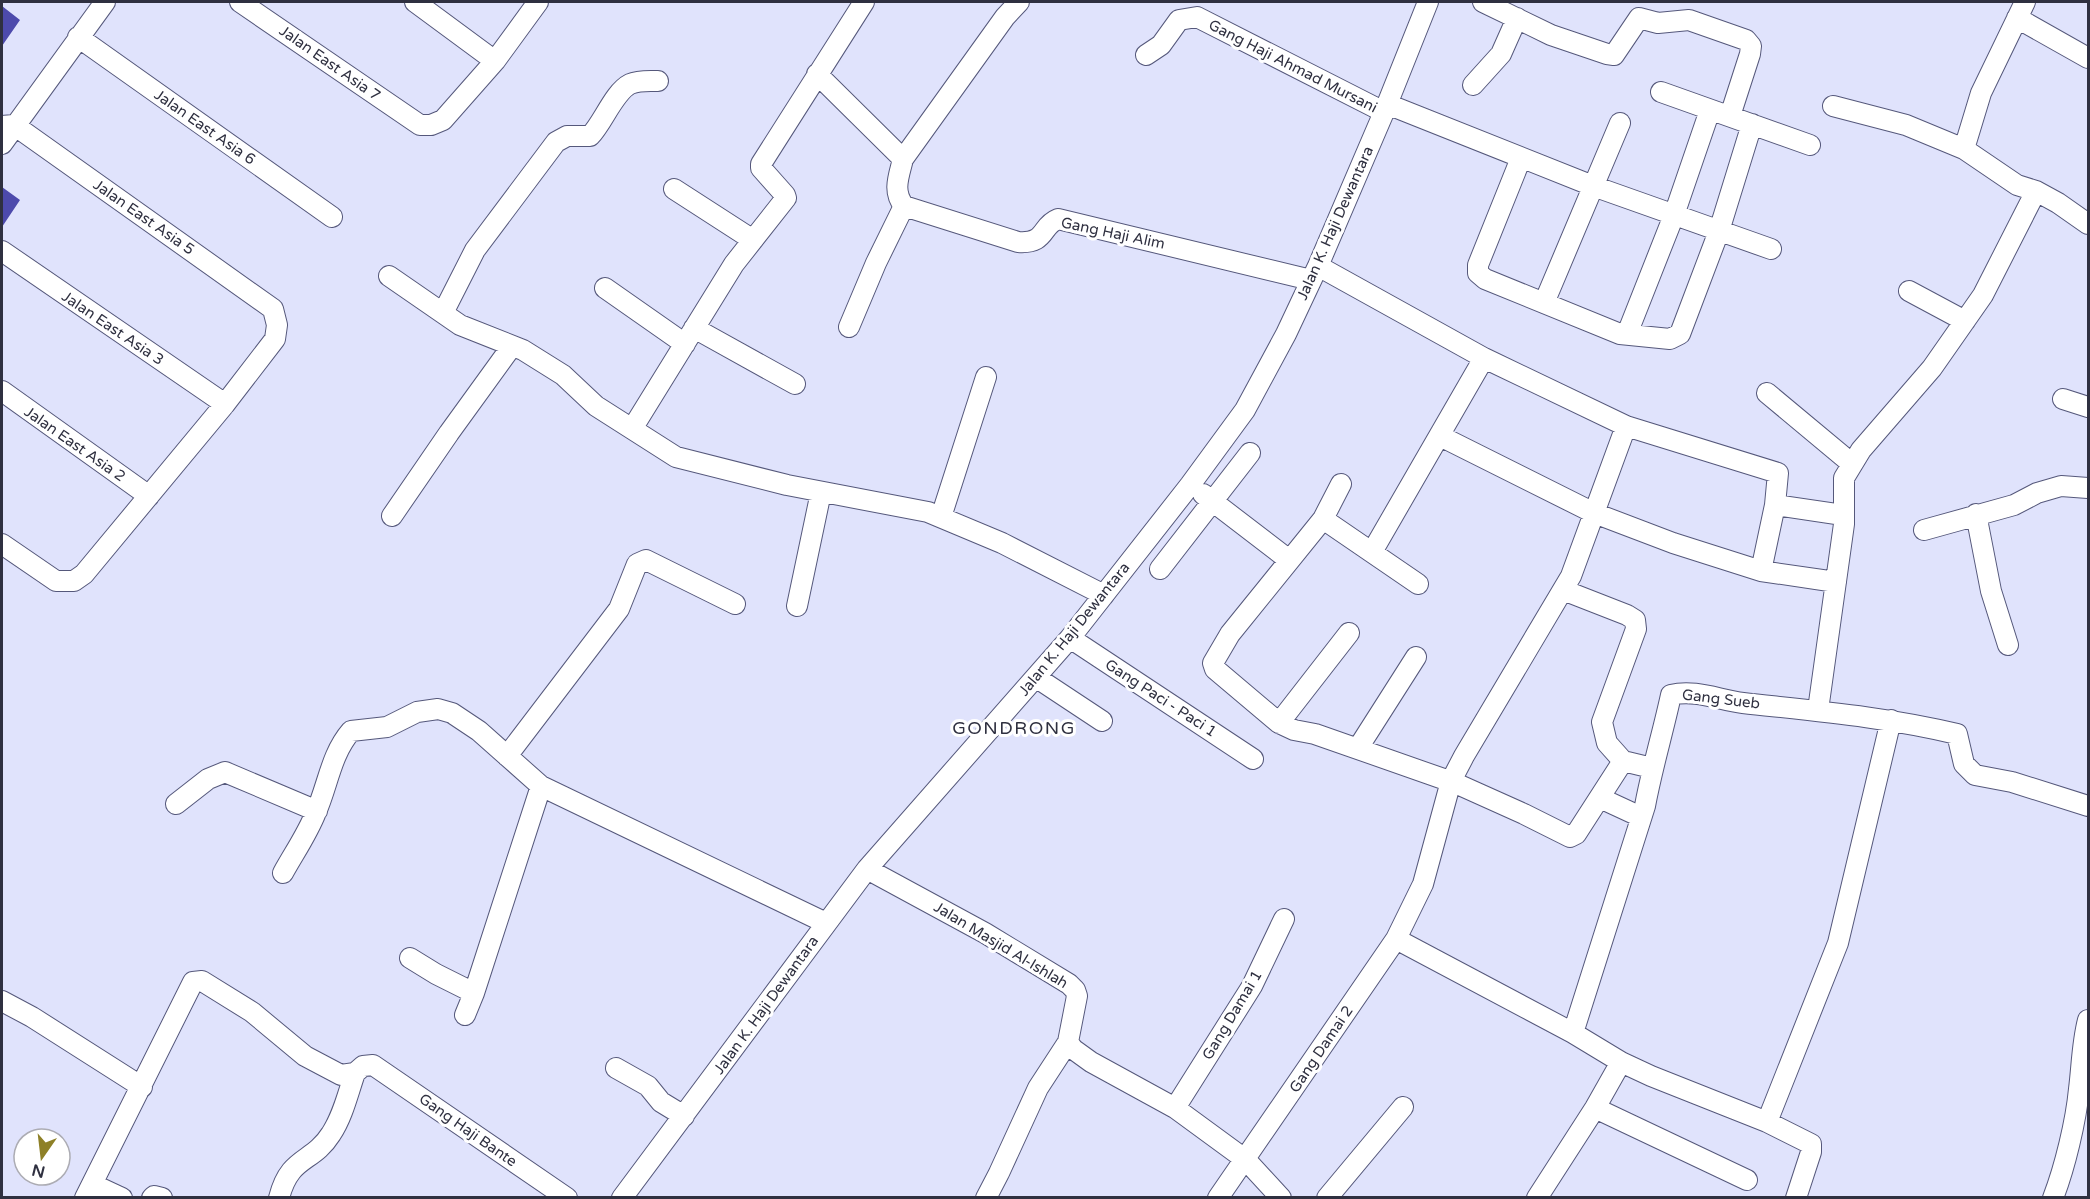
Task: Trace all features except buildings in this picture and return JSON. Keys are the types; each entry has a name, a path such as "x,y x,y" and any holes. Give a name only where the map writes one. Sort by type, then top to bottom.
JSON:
{"street":[{"path":"2,144 8,126 105,2"},
{"name":"Jalan East Asia 7","path":"240,2 420,125 443,120 495,61"},
{"path":"415,2 495,61 538,2"},
{"path":"632,429 734,264 786,198 761,168 761,164 864,2"},
{"path":"849,327 876,262 903,206 897,196 896,185 903,159 998,26 1018,2"},
{"name":"Jalan K. Haji Dewantara","path":"622,1197 867,869 1070,638 1190,485 1245,410 1286,334 1314,273 1428,2"},
{"path":"1483,2 1551,35 1607,54 1614,55 1641,10 1658,23 1689,20 1746,40 1751,46 1750,54 1730,116"},
{"path":"1964,149 1981,93 2021,10 2088,58"},
{"name":"Gang Haji Ahmad Mursani","path":"1146,55 1161,45 1179,20 1197,17 1385,108 1593,186 1771,249"},
{"path":"1473,85 1501,54 1517,18"},
{"name":"Jalan East Asia 6","path":"78,37 332,217"},
{"path":"817,74 903,159"},
{"path":"443,313 475,250 556,142 567,136 590,136 599,127 620,91 630,84 658,81"},
{"path":"1661,92 1810,145"},
{"path":"1833,106 1906,125 1964,149 2017,185 2058,203 2088,224"},
{"path":"1627,334 1674,215 1710,110"},
{"path":"1544,303 1620,123"},
{"path":"1521,158 1478,265 1478,273 1485,279 1620,334 1670,339 1680,334 1719,231 1752,124"},
{"name":"Jalan East Asia 5","path":"8,126 273,309 277,325 275,339 225,404"},
{"path":"674,189 753,240"},
{"path":"1818,710 1836,582 1843,515 1844,478 1851,463 1932,368 1983,295 2036,192"},
{"name":"Gang Haji Alim","path":"903,206 1018,242 1030,243 1043,235 1053,221 1058,219 1314,273"},
{"name":"Jalan East Asia 3","path":"2,251 225,404"},
{"path":"1314,273 1626,426 1775,471 1778,473 1775,505 1761,571"},
{"path":"389,276 460,325 512,346 563,375 596,406 675,457 787,485 928,512 1002,543 1075,578 1104,595"},
{"path":"605,288 690,336 795,384"},
{"path":"1909,291 1965,321"},
{"path":"392,516 512,346"},
{"path":"1372,552 1484,358"},
{"path":"941,517 986,377"},
{"name":"Jalan East Asia 2","path":"2,391 149,496"},
{"path":"1767,393 1851,463"},
{"path":"2063,399 2088,407"},
{"path":"2,544 56,581 74,581 84,574 225,404"},
{"name":"Gang Damai 2","path":"1218,1197 1246,1160 1396,939 1423,884 1451,781 1571,576 1626,426"},
{"path":"1440,435 1594,513 1673,543 1761,571 1796,578 1836,582"},
{"path":"1160,569 1250,453"},
{"path":"1341,484 1323,519 1230,634 1213,663 1215,669 1279,723 1294,730 1316,734 1451,781 1570,837 1576,834 1623,761"},
{"path":"1190,485 1289,560"},
{"path":"1924,530 2014,505 2061,486 2088,488"},
{"path":"797,606 821,492"},
{"path":"1775,505 1843,515"},
{"path":"1976,514 1991,591 2008,645"},
{"path":"1323,519 1418,584"},
{"path":"507,756 619,609 637,564 646,560 735,604"},
{"path":"1563,590 1635,620 1636,629 1602,722 1607,743 1623,761 1652,768"},
{"path":"1279,723 1349,633"},
{"name":"Gang Paci - Paci 1","path":"1070,638 1253,759"},
{"path":"1358,748 1416,657"},
{"path":"1037,678 1102,721"},
{"name":"Gang Sueb","path":"1573,1033 1641,817 1671,694 1684,692 1741,703 1891,720 1957,734 1964,764 1975,775 2012,782 2088,806"},
{"path":"284,873 317,811 328,773 345,738 351,731 387,727 417,712 438,709 452,713 479,731 541,786 826,923"},
{"path":"1767,1122 1838,943 1891,720"},
{"path":"176,804 208,779 225,772 317,811"},
{"path":"465,1016 541,786"},
{"path":"1600,798 1641,817"},
{"name":"Jalan Masjid Al-Ishlah","path":"867,869 986,933 1070,984 1077,996 1068,1042"},
{"name":"Gang Damai 1","path":"1174,1108 1252,986 1284,919"},
{"path":"1396,939 1573,1033 1621,1062 1767,1122 1811,1144 1811,1152 1796,1197"},
{"path":"410,958 474,993"},
{"path":"122,1197 89,1191 193,982 202,981 252,1012 305,1056 341,1075 362,1068"},
{"path":"2,1001 141,1087"},
{"path":"2053,1197 2062,1176 2079,1091 2082,1041 2088,1020"},
{"path":"986,1197 1038,1088 1068,1042 1073,1049 1091,1062 1174,1108 1246,1160 1281,1197"},
{"path":"1537,1197 1595,1108 1621,1062"},
{"path":"279,1197 287,1174 332,1134 362,1068"},
{"name":"Gang Haji Bante","path":"362,1068 381,1071 567,1197"},
{"path":"616,1068 648,1086 661,1102 684,1116"},
{"path":"1327,1197 1403,1107"},
{"path":"1595,1108 1747,1180"},
{"path":"152,1197 162,1197"}],"district":[{"name":"GONDRONG","path":"1014,728"}]}
